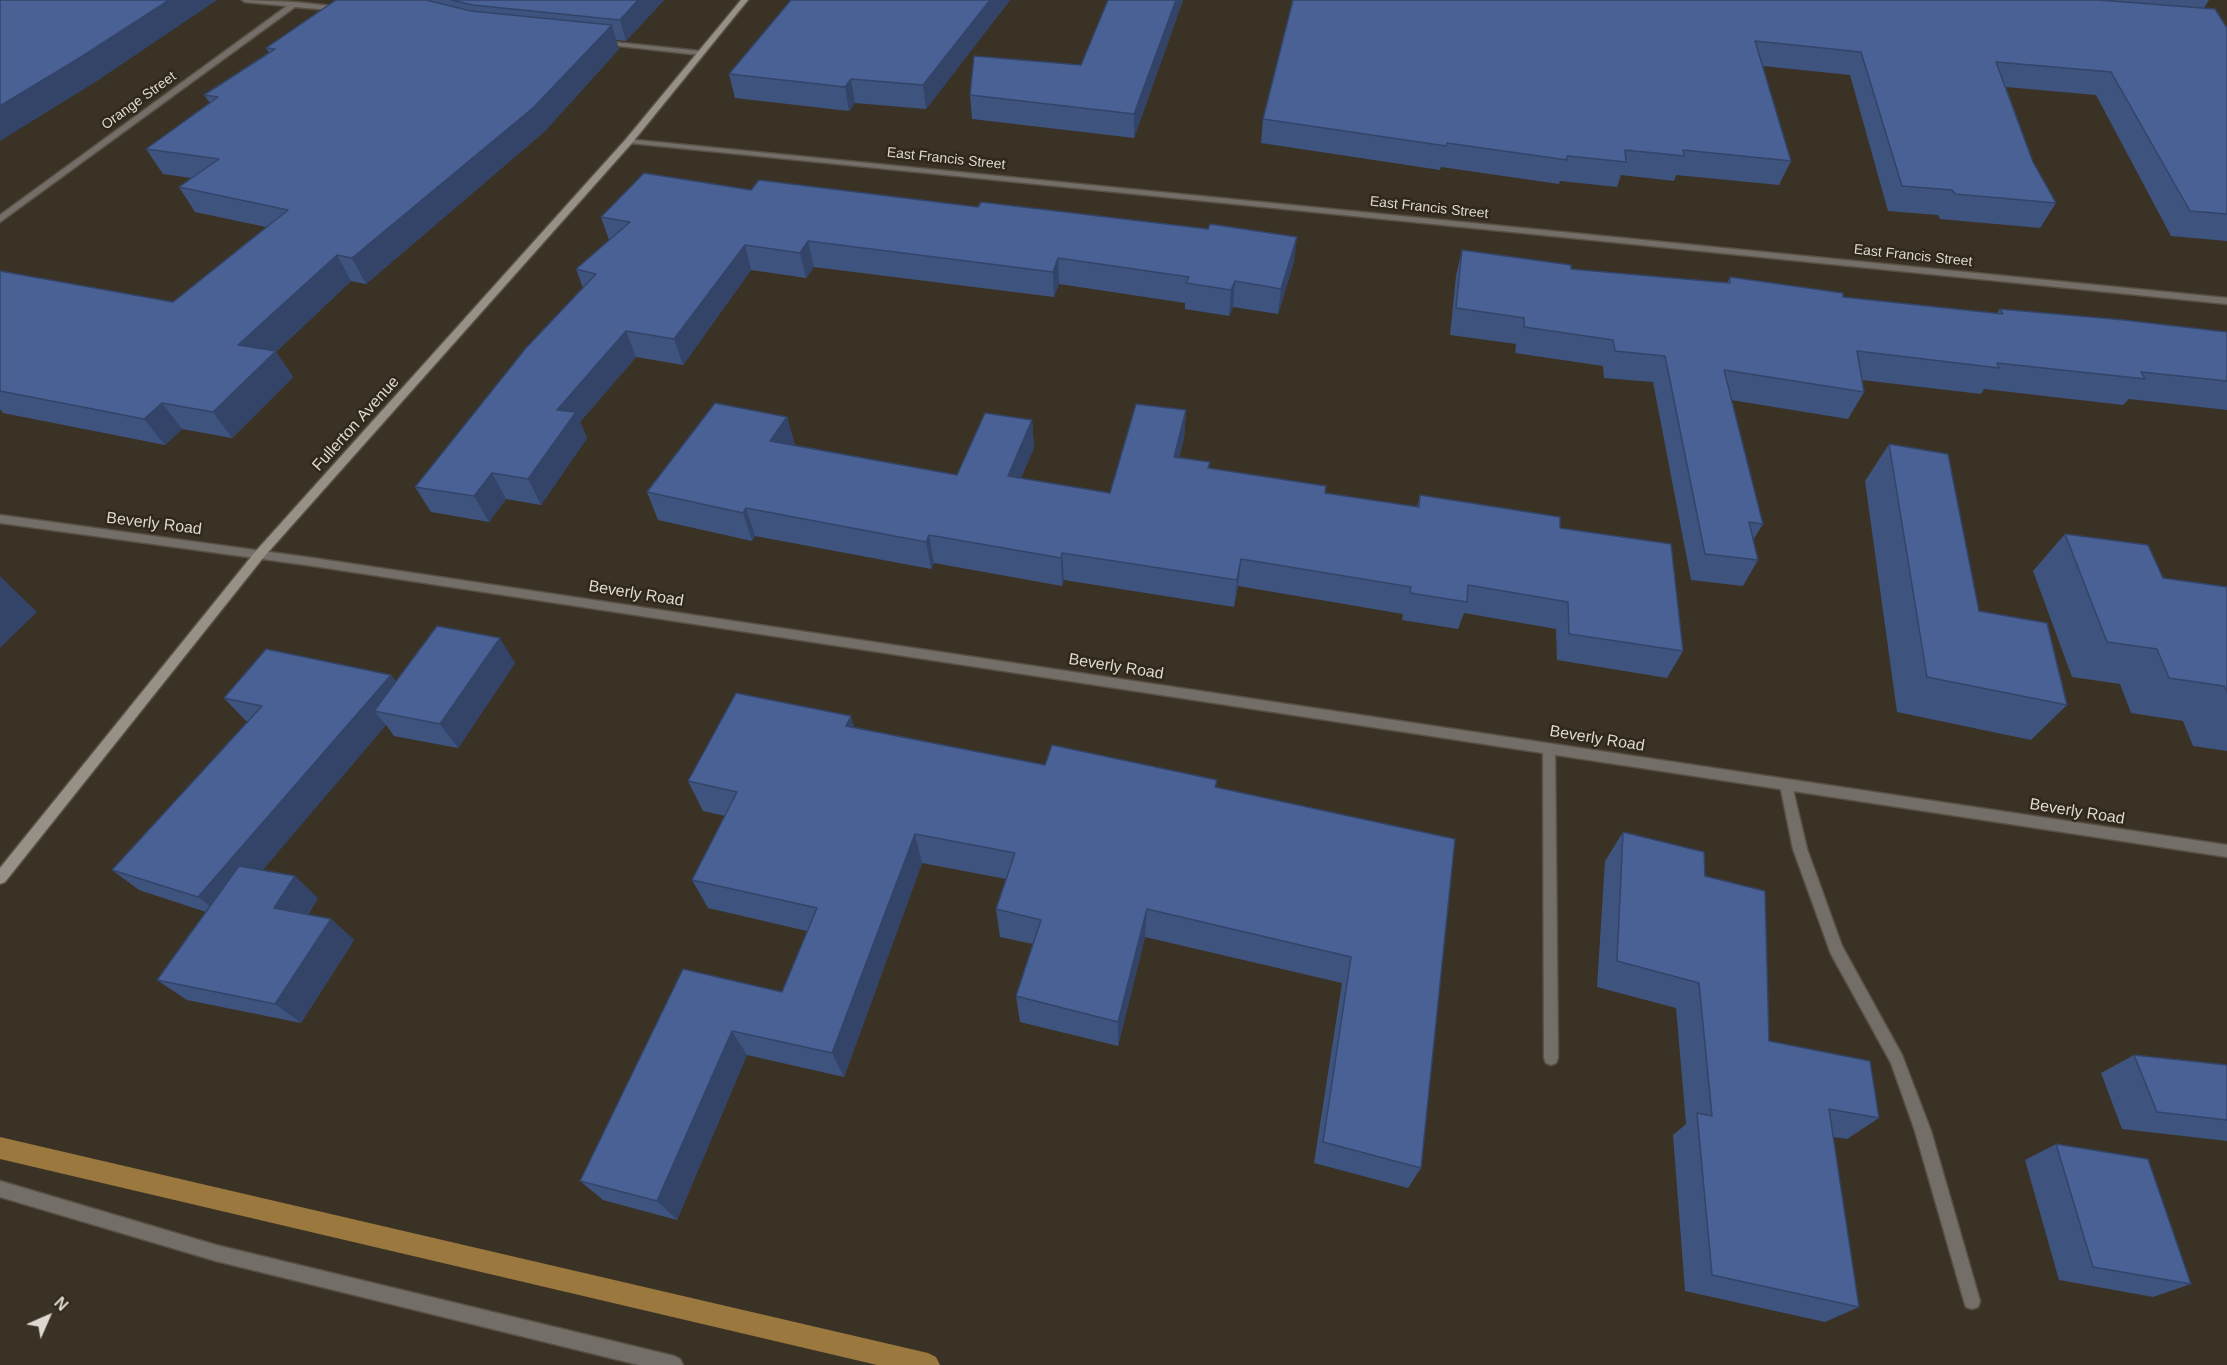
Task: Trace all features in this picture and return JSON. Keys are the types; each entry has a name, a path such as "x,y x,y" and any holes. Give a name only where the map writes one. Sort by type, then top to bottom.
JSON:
{"main road":[{"name":"Fullerton Avenue","path":"0,878 259,555 628,141 745,0"}],"street":[{"path":"245,0 353,10"},
{"name":"Orange Street","path":"0,219 294,4"},
{"path":"596,42 700,53"},
{"name":"East Francis Street","path":"628,141 2227,301"},
{"name":"Beverly Road","path":"0,519 259,555 2227,851"},
{"path":"1549,749 1551,1059"},
{"path":"1786,785 1800,849 1836,949 1898,1060 1923,1131 1972,1301"},
{"path":"0,1189 216,1252 674,1365"}],"building":[{"path":"0,0 169,0 0,106"},
{"path":"336,0 426,0 471,11 612,25 534,107 352,258 337,255 238,345 276,351 213,412 162,403 144,419 0,391 0,271 173,302 288,210 179,187 219,159 146,149 218,97 204,95 275,49 266,48"},
{"path":"451,0 638,0 620,20 473,5"},
{"path":"791,0 990,0 923,85 851,79 845,87 729,74"},
{"path":"1108,0 1176,0 1134,114 970,95 974,56 1081,65"},
{"path":"1293,0 2099,0 2215,9 2227,28 2227,214 2190,211 2111,72 1996,62 2033,162 2056,203 1955,194 1952,190 1902,186 1861,52 1755,41 1791,161 1683,150 1684,156 1625,150 1626,162 1567,156 1567,160 1447,143 1446,146 1263,119"},
{"path":"644,173 751,190 759,180 978,207 981,202 1208,229 1210,224 1297,237 1281,289 1235,281 1231,290 1186,283 1189,277 1058,258 1053,272 808,241 800,253 745,245 674,339 626,331 557,410 576,412 528,479 492,473 474,496 415,487 526,348 596,274 576,269 630,222 601,217"},
{"path":"1462,250 1571,265 1571,269 1730,283 1730,277 1843,293 1843,297 2003,314 2000,309 2124,320 2227,332 2227,381 2141,372 2145,379 1997,363 1999,368 1857,351 1864,392 1724,370 1763,524 1749,522 1758,560 1705,554 1665,356 1615,351 1613,340 1524,327 1524,318 1456,308"},
{"path":"715,403 787,417 770,441 957,475 985,413 1032,420 1008,476 1110,493 1136,404 1186,410 1174,457 1210,462 1208,468 1326,486 1325,493 1419,507 1420,495 1560,517 1560,528 1671,544 1683,651 1569,634 1568,602 1468,585 1467,602 1410,593 1411,587 1241,559 1237,580 1062,553 1061,558 929,535 926,542 746,508 743,513 647,492"},
{"path":"1889,444 1948,454 1979,611 2047,623 2067,705 1927,677"},
{"path":"2065,534 2148,545 2163,578 2227,587 2227,692 2224,686 2169,678 2157,649 2107,642"},
{"path":"437,626 500,638 440,724 374,711"},
{"path":"266,649 391,675 198,897 112,870 262,706 224,698"},
{"path":"736,693 851,716 846,726 1045,765 1052,745 1217,780 1215,787 1455,839 1421,1168 1323,1142 1351,957 1147,909 1118,1022 1016,996 1041,920 996,909 1015,853 915,834 832,1053 732,1031 657,1201 580,1181 683,969 782,992 817,908 692,880 737,792 688,781"},
{"path":"1623,832 1704,852 1705,876 1765,891 1769,1041 1870,1061 1879,1118 1829,1109 1859,1307 1712,1275 1697,1113 1712,1116 1699,983 1617,961"},
{"path":"239,866 295,876 274,908 331,919 275,1004 157,980"},
{"path":"2134,1055 2227,1065 2227,1120 2157,1112"},
{"path":"2056,1144 2148,1159 2191,1284 2093,1267"}],"waterway":[{"path":"0,1148 928,1365"}]}
